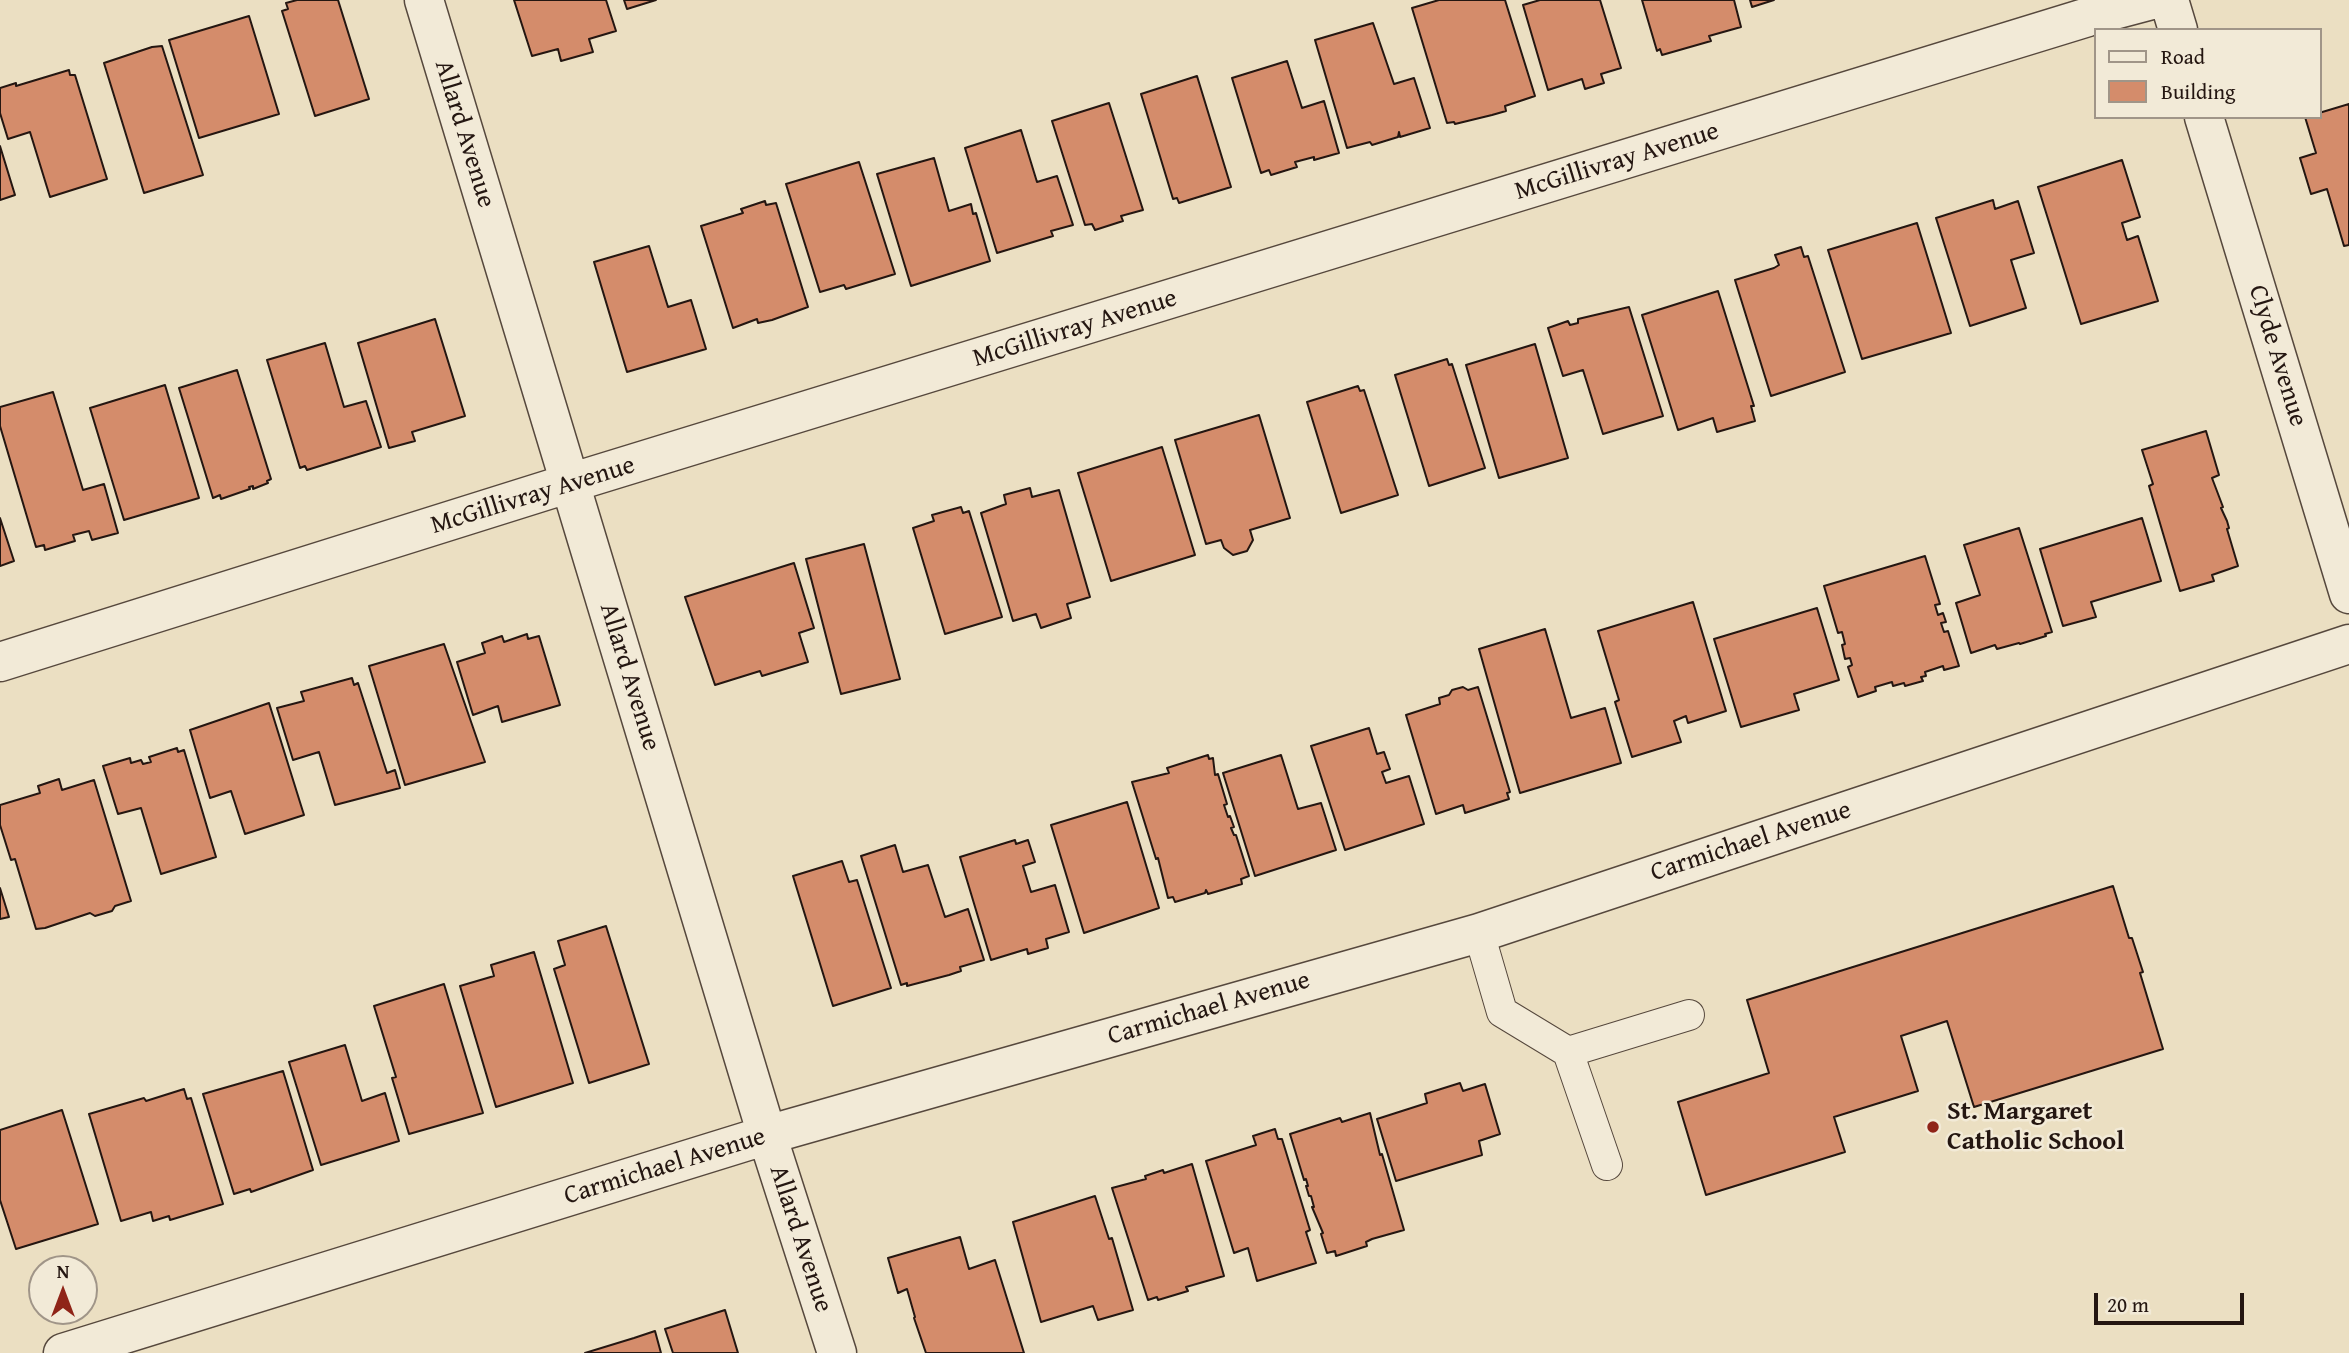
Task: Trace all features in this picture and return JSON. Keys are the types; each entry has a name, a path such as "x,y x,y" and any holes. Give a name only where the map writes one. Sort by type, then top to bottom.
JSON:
{"street":[{"name":"Allard Avenue","path":"424,0 766,1135 837,1353"},
{"name":"McGillivray Avenue","path":"0,662 2088,17 2152,0"},
{"path":"2169,0 2177,28"},
{"name":"Clyde Avenue","path":"2205,119 2349,594"},
{"name":"Carmichael Avenue","path":"63,1353 766,1135 1479,933 2349,644"}],"lane":[{"path":"1479,933 1502,1012 1568,1052 1607,1166"},
{"path":"1568,1052 1689,1016"}],"building":[{"path":"297,0 338,0 369,99 315,116 282,11 288,9 286,3"},
{"path":"514,0 606,0 616,31 589,39 593,52 561,61 558,49 532,56"},
{"path":"624,0 656,0 627,9"},
{"path":"1439,0 1505,0 1535,96 1505,106 1506,111 1455,124 1447,123 1412,8"},
{"path":"1540,0 1600,0 1621,68 1601,74 1604,83 1585,89 1582,79 1548,90 1523,5"},
{"path":"1642,0 1734,0 1741,27 1709,36 1711,41 1662,55 1660,49 1657,51"},
{"path":"1750,0 1774,0 1752,7"},
{"path":"249,16 279,114 199,138 169,40"},
{"path":"1373,23 1394,84 1414,78 1430,128 1400,137 1399,132 1398,137 1372,145 1370,142 1347,148 1315,40"},
{"path":"162,46 203,175 144,193 104,63"},
{"path":"1287,61 1302,108 1324,101 1339,153 1295,162 1297,167 1271,175 1269,170 1261,173 1232,78"},
{"path":"69,70 70,75 75,75 107,179 50,197 30,132 8,139 0,113 0,88 16,83 16,86"},
{"path":"1197,76 1231,187 1179,203 1177,198 1173,199 1141,94"},
{"path":"1109,103 1143,210 1121,216 1123,221 1095,230 1092,224 1085,225 1052,121"},
{"path":"2349,104 2349,245 2344,246 2327,189 2311,194 2300,158 2316,153 2306,119 2321,119 2321,112"},
{"path":"1021,130 1037,182 1057,176 1073,225 1051,231 1053,236 997,253 965,148"},
{"path":"0,146 15,195 0,200"},
{"path":"934,158 949,211 971,204 990,261 911,286 877,174"},
{"path":"2122,160 2140,217 2122,223 2127,240 2138,236 2158,301 2081,324 2038,187"},
{"path":"859,162 895,274 846,289 844,285 820,292 786,184"},
{"path":"1993,200 1995,209 2018,201 2034,253 2011,260 2026,308 1970,326 1936,218"},
{"path":"765,201 766,205 776,203 808,307 772,320 758,323 757,319 733,328 701,226 743,213 741,209"},
{"path":"1917,223 1951,333 1862,359 1828,250"},
{"path":"649,246 668,307 691,300 706,349 627,372 594,262"},
{"path":"1801,247 1804,257 1808,256 1845,372 1771,396 1735,280 1774,268 1779,265 1775,255"},
{"path":"1718,291 1754,406 1751,406 1755,421 1717,432 1713,418 1678,430 1642,315"},
{"path":"1629,307 1663,416 1603,434 1583,370 1563,376 1548,328 1568,321 1570,325 1578,323 1578,319"},
{"path":"435,319 465,416 412,432 415,441 389,448 358,343"},
{"path":"325,343 344,407 366,401 381,447 307,470 305,466 300,468 267,360"},
{"path":"1535,344 1568,458 1499,478 1466,365"},
{"path":"1447,359 1449,365 1452,364 1485,468 1429,486 1395,375"},
{"path":"237,370 271,479 253,489 253,486 221,499 220,495 213,498 179,388"},
{"path":"165,385 199,498 124,520 90,408"},
{"path":"1358,386 1360,391 1364,390 1398,495 1341,513 1307,402"},
{"path":"53,392 83,490 104,484 118,533 92,540 89,531 73,535 75,541 45,550 44,545 36,547 0,426 0,407"},
{"path":"1259,415 1290,518 1250,530 1253,540 1247,551 1233,555 1224,548 1221,540 1206,544 1175,440"},
{"path":"2206,431 2219,475 2212,478 2223,507 2221,508 2227,521 2238,566 2212,575 2214,581 2180,591 2149,486 2153,484 2142,450"},
{"path":"1162,447 1195,555 1111,581 1078,473"},
{"path":"1030,488 1032,497 1059,490 1090,597 1067,604 1071,618 1041,628 1036,614 1013,621 981,513 1006,504 1004,495"},
{"path":"961,507 963,513 969,511 1002,617 945,634 913,528 934,521 932,515"},
{"path":"0,518 14,561 0,566"},
{"path":"2142,518 2161,581 2091,602 2096,617 2063,626 2040,549"},
{"path":"2019,528 2052,632 2020,644 1997,649 1995,645 1971,653 1956,603 1980,595 1964,545"},
{"path":"864,544 900,679 841,694 806,559"},
{"path":"1925,556 1940,604 1935,605 1938,615 1943,613 1946,622 1941,623 1944,632 1948,631 1959,666 1944,670 1943,666 1925,672 1926,676 1921,677 1923,681 1905,686 1904,683 1893,686 1892,682 1875,687 1876,691 1858,697 1848,667 1852,665 1850,658 1845,659 1842,632 1838,633 1824,586"},
{"path":"794,563 814,628 799,633 808,662 762,676 760,671 715,685 685,597"},
{"path":"1693,602 1726,711 1688,723 1686,716 1674,721 1681,742 1632,757 1615,702 1619,700 1598,631"},
{"path":"1817,608 1839,680 1794,694 1799,710 1741,727 1714,639"},
{"path":"1545,629 1571,718 1605,708 1621,763 1520,793 1479,649"},
{"path":"527,634 528,639 539,636 560,705 502,722 498,706 473,715 457,662 485,653 482,643 502,636 504,642"},
{"path":"444,644 485,762 405,785 369,666"},
{"path":"352,678 354,685 358,683 387,773 395,770 400,788 335,805 319,752 293,760 277,708 304,701 301,692"},
{"path":"1463,687 1468,690 1478,687 1510,792 1507,793 1509,799 1465,813 1463,805 1436,814 1406,715 1440,704 1439,698"},
{"path":"269,703 304,815 245,834 231,791 210,798 190,730"},
{"path":"1369,728 1377,754 1384,752 1390,769 1382,772 1386,783 1409,776 1424,824 1345,850 1311,746"},
{"path":"177,748 178,752 184,750 216,857 161,874 141,808 118,814 103,766 130,758 131,763 141,760 143,764 151,762 149,757"},
{"path":"1208,755 1209,759 1213,758 1215,775 1218,774 1227,804 1224,805 1234,827 1231,828 1236,835 1249,876 1241,879 1242,884 1208,894 1206,890 1205,893 1175,902 1173,897 1168,898 1158,858 1156,859 1132,782 1169,773 1167,768"},
{"path":"1281,755 1298,809 1321,803 1336,850 1255,876 1223,773"},
{"path":"59,779 62,790 94,780 131,901 115,906 112,911 95,916 90,913 36,929 15,859 11,860 0,825 0,805 40,793 38,786"},
{"path":"1127,802 1159,908 1084,933 1051,825"},
{"path":"1015,840 1016,844 1028,840 1035,862 1023,866 1031,892 1055,885 1069,932 1046,939 1048,948 1028,954 1027,949 991,960 960,857"},
{"path":"895,845 903,872 928,865 945,917 968,909 984,960 960,967 961,971 949,975 907,986 907,983 901,985 861,856"},
{"path":"842,861 849,882 857,880 891,988 833,1006 793,876"},
{"path":"2113,886 2143,972 2140,973 2163,1049 1974,1107 1947,1021 1901,1036 1918,1091 1834,1117 1845,1152 1706,1195 1678,1102 1769,1073 1747,1000"},
{"path":"0,888 9,917 0,919"},
{"path":"606,926 649,1064 589,1083 554,969 565,965 558,941"},
{"path":"534,952 573,1083 496,1107 460,986 494,976 491,965"},
{"path":"444,984 483,1113 409,1134 392,1078 396,1077 374,1006"},
{"path":"345,1045 362,1101 385,1093 399,1141 321,1165 289,1062"},
{"path":"283,1071 313,1170 251,1192 250,1189 234,1194 203,1094"},
{"path":"1460,1083 1463,1091 1485,1084 1500,1134 1479,1141 1482,1155 1396,1181 1377,1119 1427,1103 1425,1094"},
{"path":"184,1089 187,1099 191,1098 223,1204 170,1220 169,1216 153,1221 151,1212 121,1221 89,1114"},
{"path":"62,1110 98,1224 16,1249 0,1200 0,1130"},
{"path":"1370,1113 1380,1155 1382,1154 1404,1230 1372,1239 1366,1242 1367,1246 1336,1256 1335,1251 1327,1253 1321,1234 1323,1233 1312,1207 1306,1179 1304,1180 1290,1134 1340,1118 1342,1122"},
{"path":"1275,1129 1278,1139 1282,1139 1310,1230 1306,1232 1316,1263 1257,1281 1248,1248 1234,1253 1206,1161 1256,1145 1253,1136"},
{"path":"1192,1164 1224,1276 1186,1287 1188,1291 1158,1300 1157,1297 1148,1300 1112,1188 1146,1179 1145,1176 1163,1170 1164,1173"},
{"path":"1095,1196 1109,1239 1112,1238 1133,1310 1098,1320 1093,1306 1041,1322 1013,1222"},
{"path":"960,1237 969,1269 995,1260 1024,1353 926,1353 907,1289 898,1293 888,1258"},
{"path":"725,1310 738,1353 673,1353 665,1329"},
{"path":"655,1331 661,1353 585,1353 634,1338"}],"place":[{"name":"St. Margaret Catholic School","path":"1933,1127"}]}
